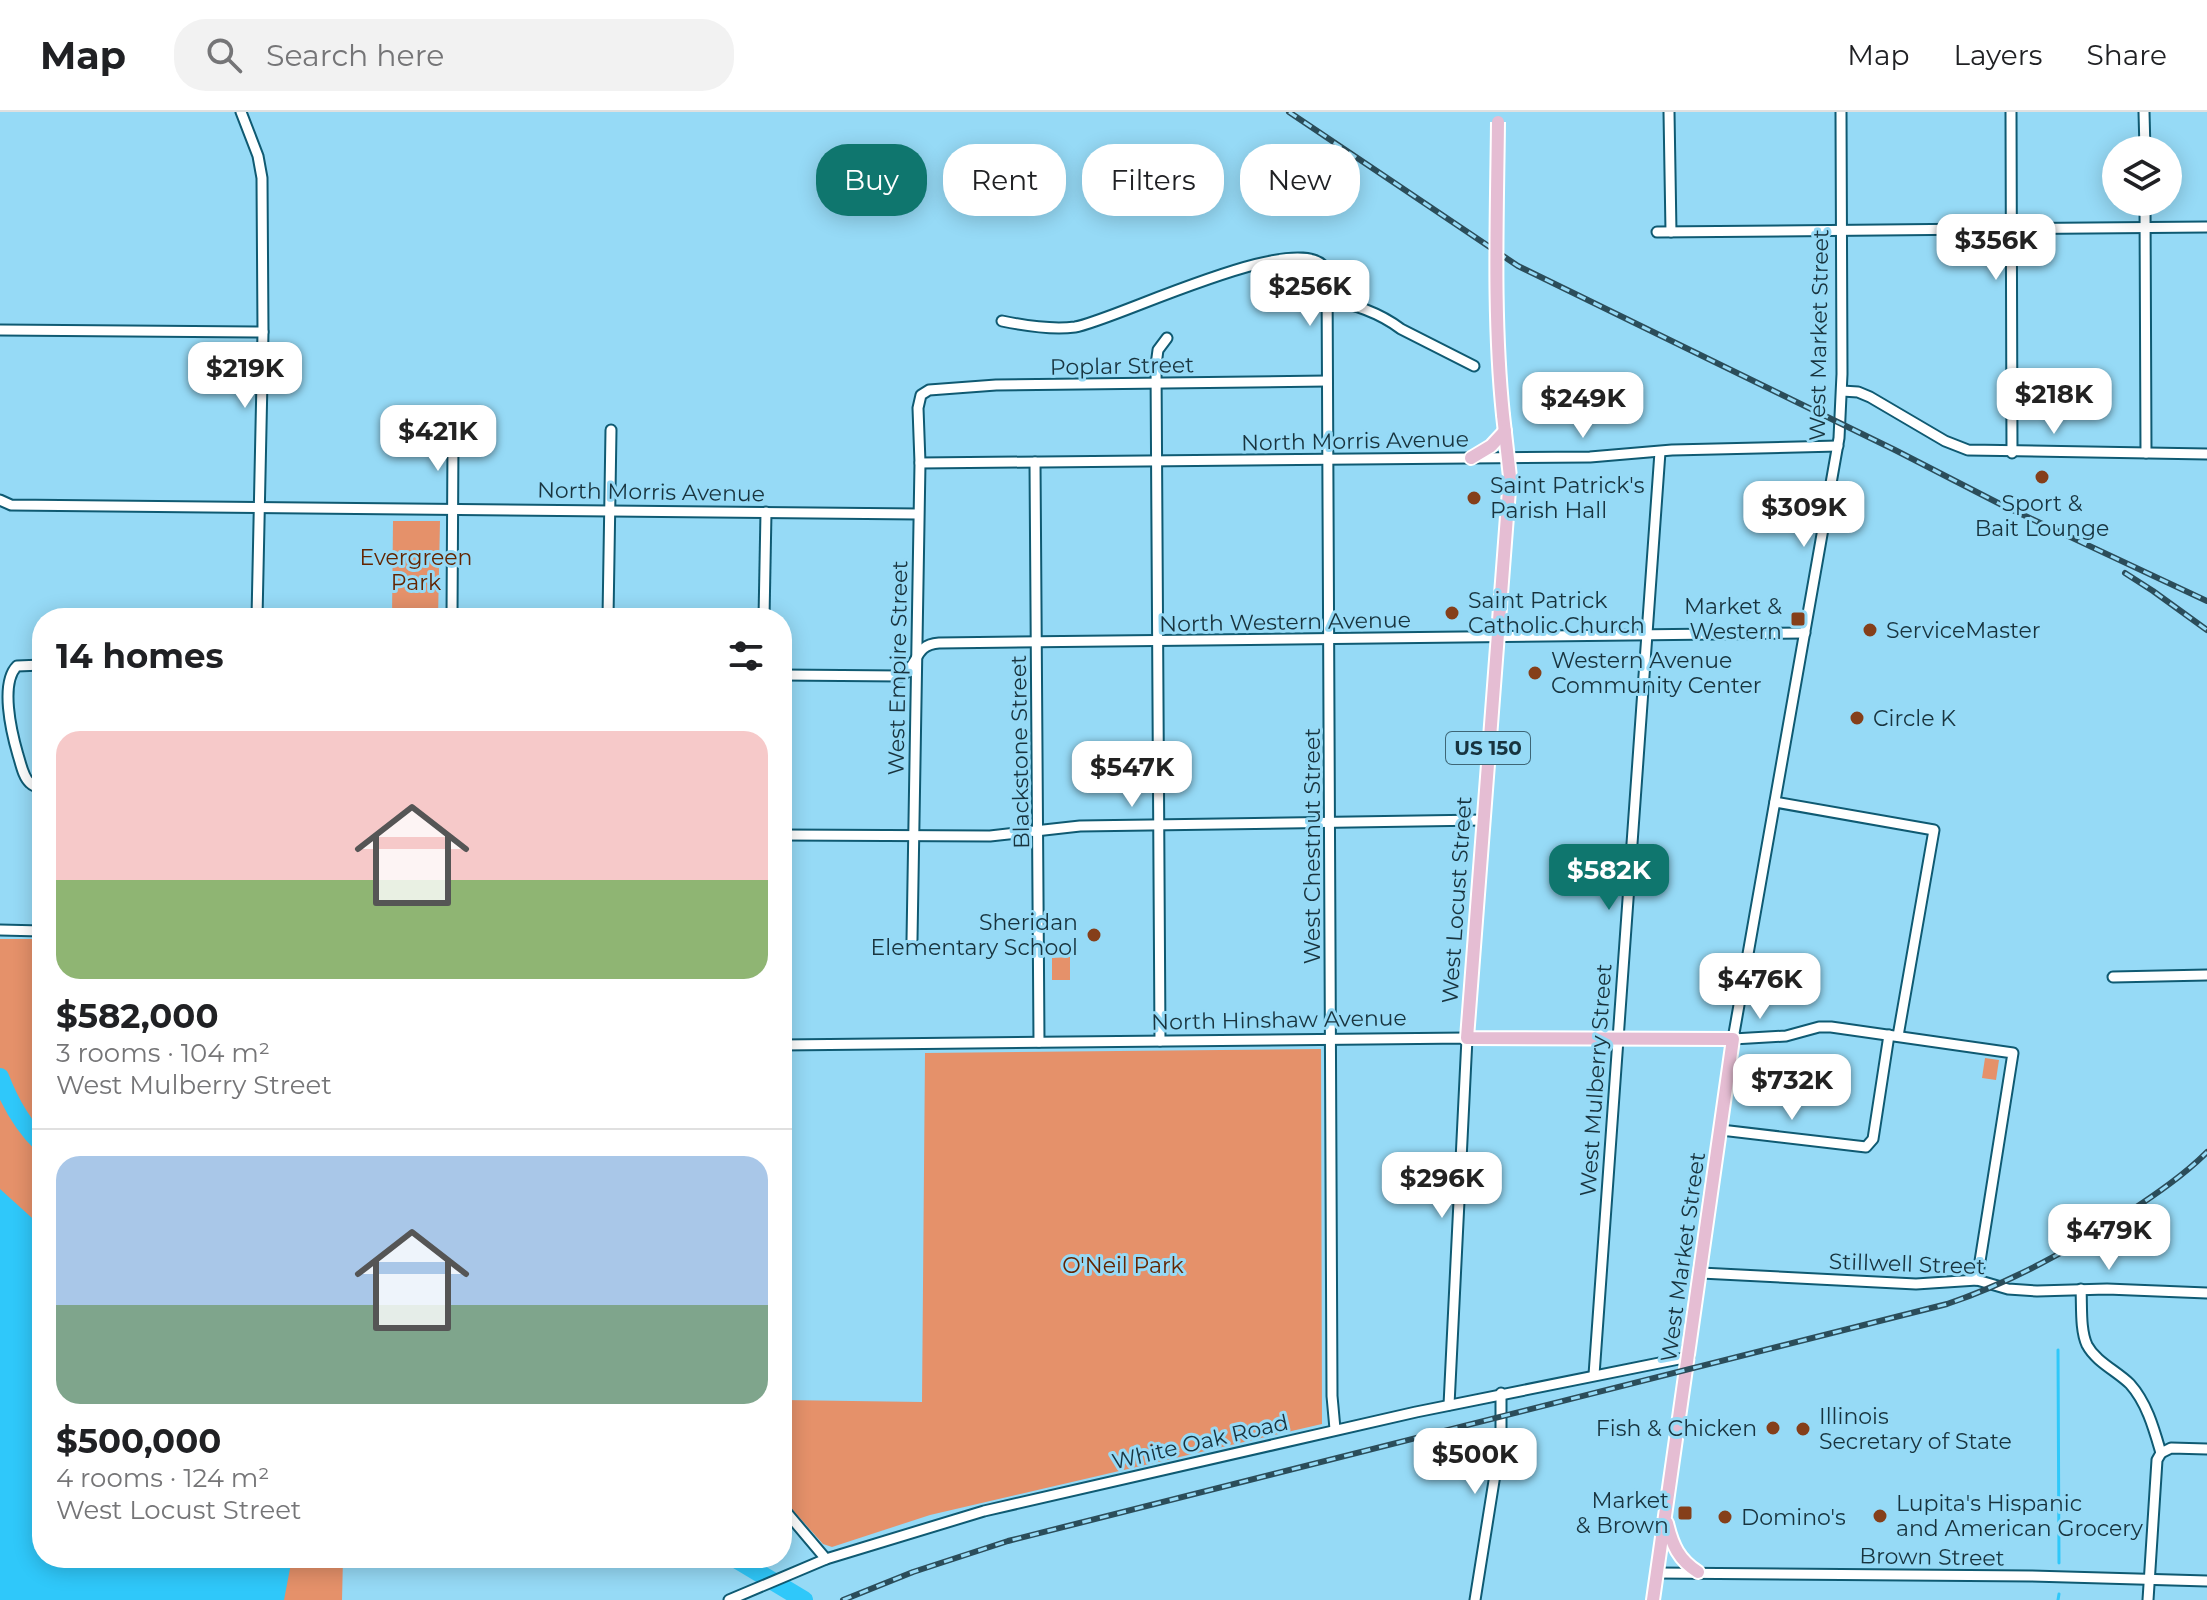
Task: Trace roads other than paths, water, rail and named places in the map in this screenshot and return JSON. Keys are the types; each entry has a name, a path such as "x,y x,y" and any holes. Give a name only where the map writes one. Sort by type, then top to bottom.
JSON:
{"main road":[{"name":"West Locust Street","path":"1467,1038 1510,477 1503,415 1497,293 1498,117"},
{"path":"1471,458 1491,446 1505,431"},
{"name":"North Hinshaw Avenue","path":"1467,1038 1733,1039"},
{"name":"West Market Street","path":"1653,1600 1733,1039"},
{"path":"1665,1518 1677,1551 1685,1563 1698,1572"}],"street":[{"path":"241,112 260,167 262,202 263,332 257,608"},
{"path":"1669,112 1671,232"},
{"name":"West Market Street","path":"1733,1039 1838,446 1842,391 1841,112"},
{"path":"2011,112 2012,453"},
{"path":"2144,112 2145,136"},
{"path":"2145,216 2146,453"},
{"path":"1657,232 2207,227"},
{"name":"West Chestnut Street","path":"1002,321 1031,326 1076,327 1269,261 1305,257 1323,264 1327,272 1335,1429"},
{"path":"1327,300 1346,302 1391,322 1474,366"},
{"path":"0,330 263,332"},
{"path":"1160,1041 1156,383 1157,355 1167,338"},
{"name":"Poplar Street","path":"921,396 937,388 1327,381"},
{"path":"1842,391 1870,397 1957,447 1981,452 2207,454"},
{"name":"West Empire Street","path":"912,940 920,463 918,408 921,396"},
{"path":"608,608 611,430"},
{"path":"452,608 453,438"},
{"name":"North Morris Avenue","path":"920,463 1590,457 1838,446"},
{"name":"West Mulberry Street","path":"1594,1375 1660,452"},
{"name":"Blackstone Street","path":"1035,462 1039,1042"},
{"name":"North Morris Avenue","path":"0,500 11,505 918,514"},
{"path":"764,608 766,512"},
{"name":"North Western Avenue","path":"792,675 901,676 908,672 921,650 929,644 1805,633"},
{"path":"32,666 14,668 8,677 7,691 9,724 25,775 32,784"},
{"path":"1721,1130 1860,1147 1868,1145 1873,1139 1934,830 1775,802"},
{"path":"792,835 990,836 1080,826 1483,820"},
{"path":"0,930 32,931"},
{"path":"2113,977 2207,975"},
{"name":"North Hinshaw Avenue","path":"1733,1039 1776,1038 1831,1027 2013,1053 1977,1280"},
{"name":"North Hinshaw Avenue","path":"792,1045 1467,1038"},
{"name":"West Locust Street","path":"1449,1405 1467,1038"},
{"name":"Stillwell Street","path":"1701,1273 1916,1284 1977,1280 2020,1290 2207,1293"},
{"path":"2081,1289 2087,1346 2129,1383 2139,1397 2150,1418 2161,1453"},
{"name":"White Oak Road","path":"729,1600 826,1559 984,1511 1335,1429 1689,1357"},
{"path":"1475,1600 1501,1437 1501,1393"},
{"path":"2148,1600 2157,1460 2161,1453 2171,1448 2207,1449"},
{"path":"792,1519 826,1559"},
{"name":"Brown Street","path":"1657,1573 2032,1576 2207,1581"}],"water":[{"path":"0,1189 32,1218 32,1568 290,1568 284,1600 0,1600"}],"waterway":[{"path":"0,1077 17,1113 32,1133"},
{"path":"2058,1350 2059,1563"},
{"path":"751,1568 804,1600"},
{"path":"2058,1600 2059,1594"}],"railway":[{"path":"1289,112 1518,266 2002,505 2207,601"},
{"path":"2125,573 2207,630"},
{"path":"843,1600 913,1572 1008,1541 1947,1304 2018,1275 2085,1239 2159,1191 2207,1152"}],"place":[{"name":"Sport & Bait Lounge","path":"2042,477"},
{"name":"Saint Patrick's Parish Hall","path":"1474,498"},
{"name":"Saint Patrick Catholic Church","path":"1452,613"},
{"name":"Market & Western","path":"1798,619"},
{"name":"ServiceMaster","path":"1870,630"},
{"name":"Western Avenue Community Center","path":"1535,673"},
{"name":"Circle K","path":"1857,718"},
{"name":"Sheridan Elementary School","path":"1094,935"},
{"name":"Fish & Chicken","path":"1773,1428"},
{"name":"Illinois Secretary of State","path":"1803,1429"},
{"name":"Market & Brown","path":"1685,1513"},
{"name":"Lupita's Hispanic and American Grocery","path":"1880,1516"},
{"name":"Domino's","path":"1725,1517"}],"park label":[{"name":"Evergreen Park","path":"416,570"},
{"name":"O'Neil Park","path":"1123,1265"}]}
